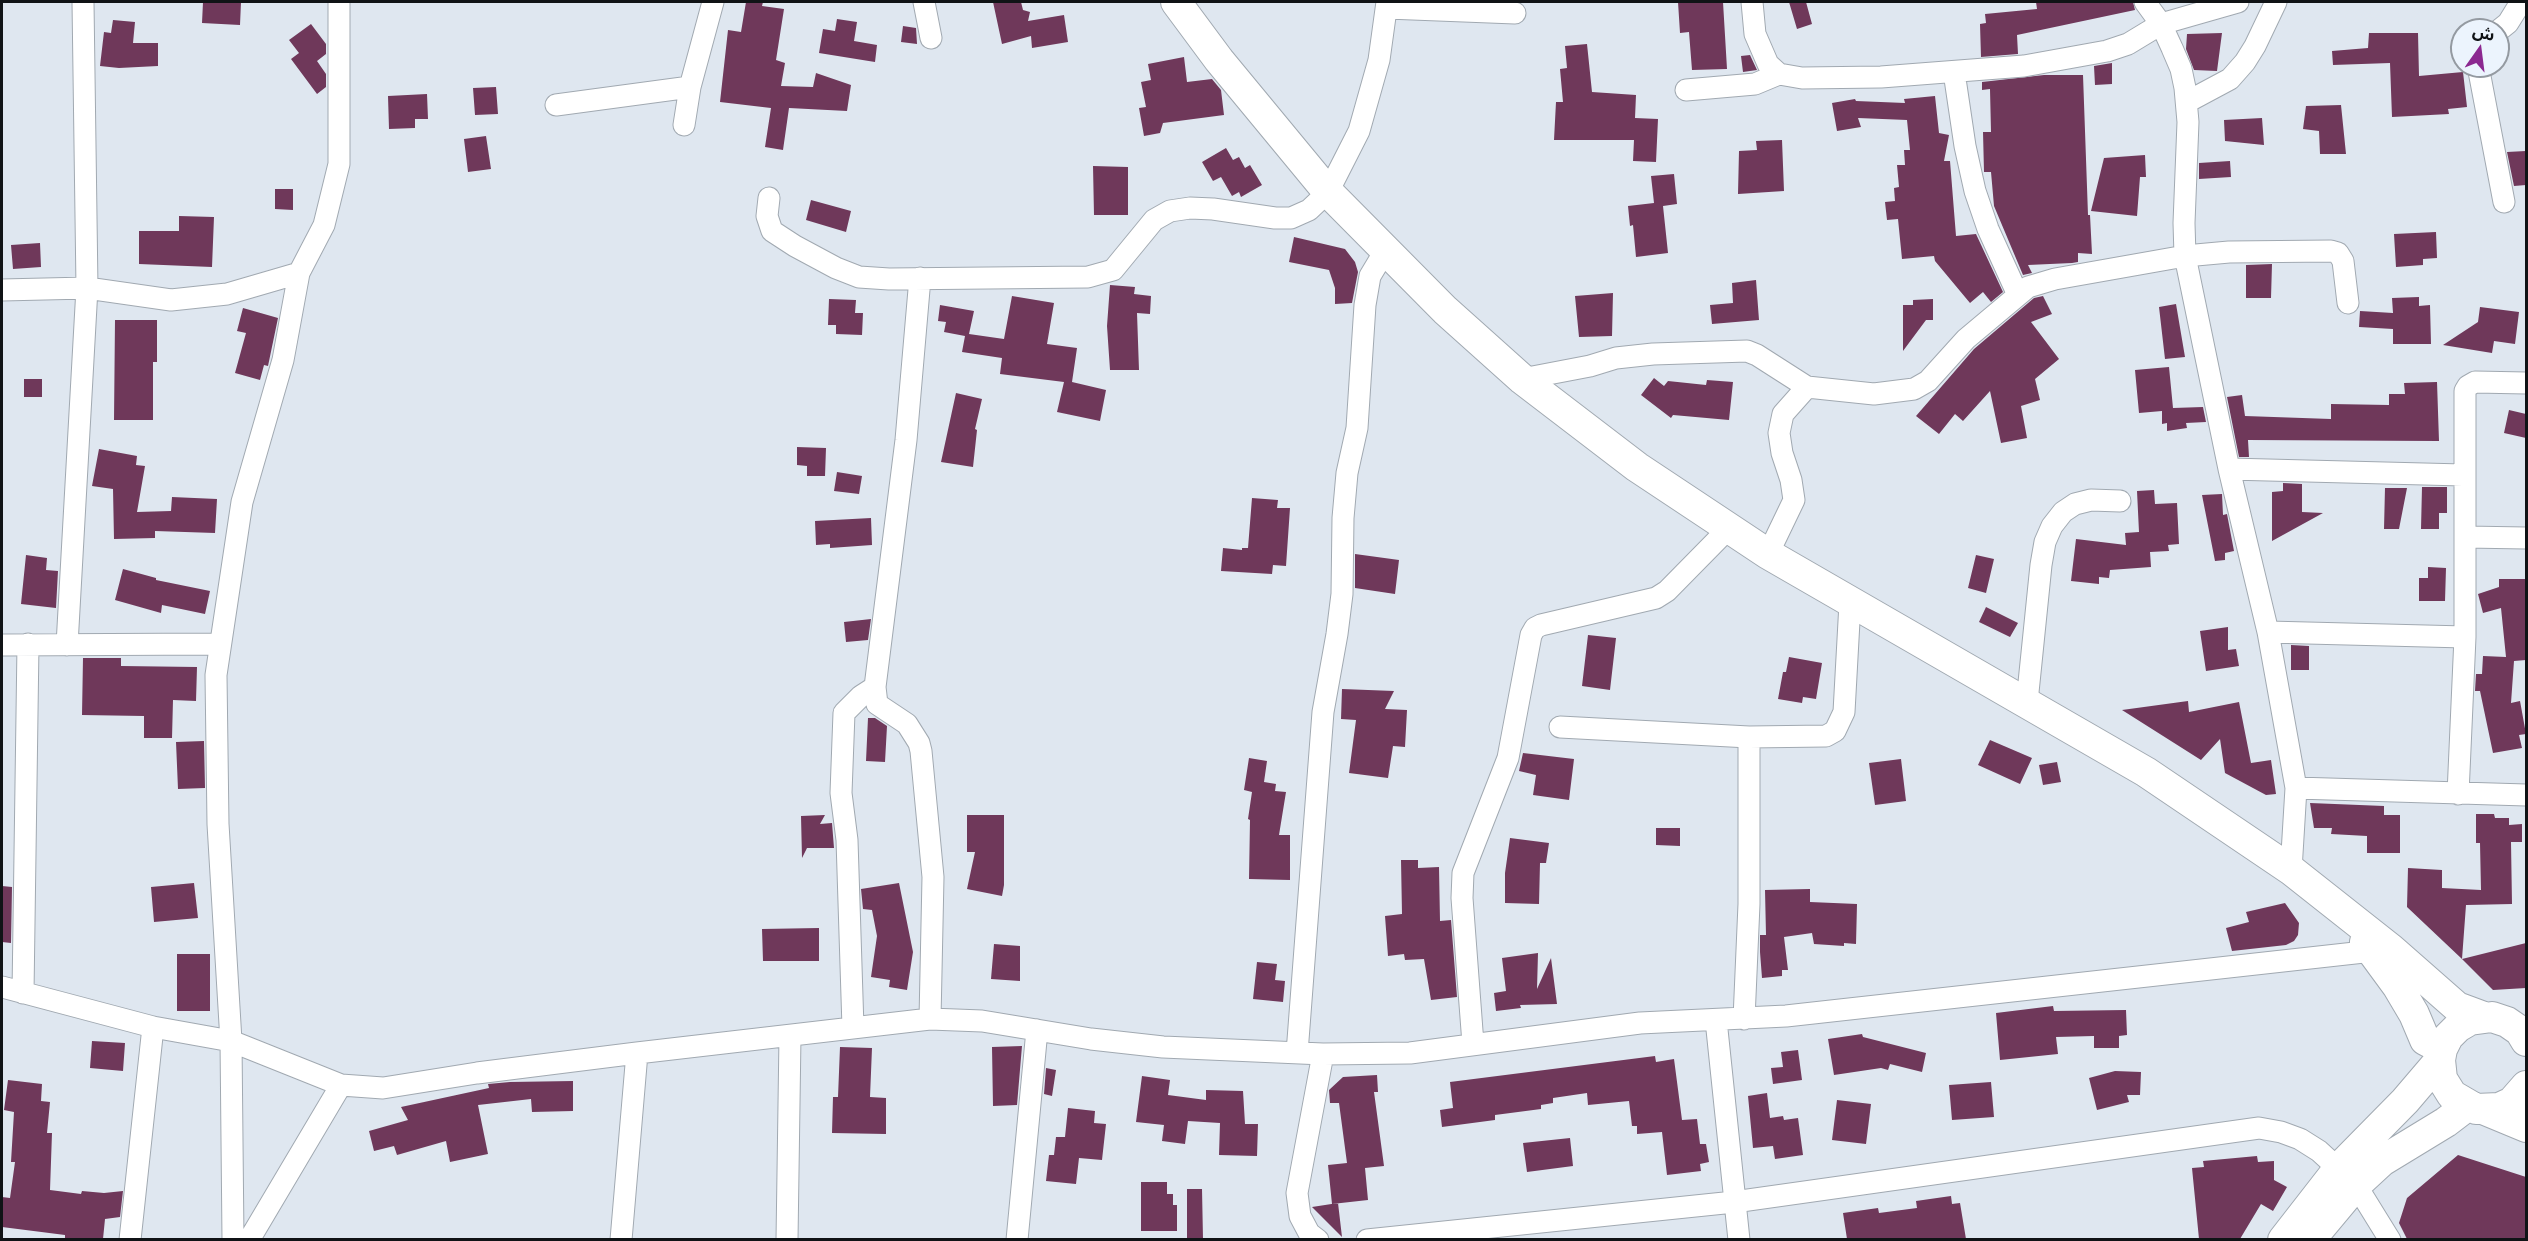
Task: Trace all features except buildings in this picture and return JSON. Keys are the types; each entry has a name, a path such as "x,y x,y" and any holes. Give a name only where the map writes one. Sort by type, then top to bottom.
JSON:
{"main road":[{"path":"1176,2 1219,60 1328,192 1445,310 1522,379 1638,467 1728,529 1850,603 2146,771 2291,870 2345,912 2381,951 2457,1007 2507,1022 2520,1031 2526,1041"},
{"path":"2381,951 2425,1040 2441,1055 2442,1079 2452,1095 2476,1108 2526,1127"},
{"path":"2310,1239 2347,1177 2441,1055 2448,1037 2470,1020 2526,1013"},
{"path":"2283,1239 2347,1177 2382,1161 2446,1122 2476,1108 2499,1108 2512,1102 2526,1086"}],"street":[{"path":"67,645 87,288 83,2"},
{"path":"233,1239 231,1041 218,824 216,675 242,502 283,360 299,273 324,225 339,164 339,2"},
{"path":"684,125 690,87 713,2"},
{"path":"924,2 931,38"},
{"path":"1752,2 1755,34 1768,64 1779,75"},
{"path":"2145,2 2161,24 2181,69 2187,102 2185,256 2229,469 2268,632 2296,788 2291,870"},
{"path":"1686,90 1755,84 1779,75 1802,78 1881,77 2024,66 2107,51 2128,44 2161,24 2238,2"},
{"path":"2187,102 2230,79 2254,46 2276,2"},
{"path":"2510,20 2521,2"},
{"path":"769,198 767,216 772,231 836,268 859,277 1088,278 1113,270 1154,220 1170,211 1190,208 1213,209 1275,218 1292,218 1309,210 1328,192 1359,131 1379,60 1387,5 1515,13"},
{"path":"1954,72 1965,146 1975,191 1988,228 2018,295"},
{"path":"2480,78 2504,202"},
{"path":"556,105 690,87"},
{"path":"1522,379 1590,366 1616,358 1747,351 1807,387 1874,394 1914,389 1928,381 1966,339 2028,287 2055,279 2185,256 2229,252 2331,250 2338,253 2343,261 2348,303"},
{"path":"1297,1053 1323,712 1341,604 1343,518 1347,473 1357,428 1365,305 1370,276 1385,251"},
{"path":"2,290 87,288 171,300 227,294 299,273"},
{"path":"920,278 906,440 875,687 878,704 907,724 919,743 921,752 933,877 930,1020"},
{"path":"2458,794 2466,537 2463,475 2465,391 2475,382 2526,383"},
{"path":"1768,554 1794,500 1779,433 1783,414 1807,387"},
{"path":"2229,469 2463,475"},
{"path":"2027,702 2041,565 2045,542 2052,526 2063,512 2075,504 2091,500 2121,501"},
{"path":"1473,1044 1462,898 1463,873 1508,758 1531,635 1541,625 1656,598 1667,591 1728,529"},
{"path":"2466,537 2526,538"},
{"path":"1560,728 1749,737 1826,736 1835,731 1844,712 1850,603"},
{"path":"2268,632 2464,637"},
{"path":"23,993 28,644"},
{"path":"2,645 219,644"},
{"path":"853,1028 847,840 841,793 844,713 861,696 875,687"},
{"path":"1744,1019 1749,904 1749,737"},
{"path":"2296,788 2526,795"},
{"path":"2,987 153,1027 231,1041 341,1085 367,1088 403,1087 477,1073 930,1020 982,1021 1163,1047 1323,1054 1410,1053 1640,1023 1744,1019 2381,951"},
{"path":"1716,1020 1739,1239"},
{"path":"130,1239 153,1027"},
{"path":"1017,1239 1037,1030"},
{"path":"787,1239 790,1036"},
{"path":"621,1239 637,1053"},
{"path":"1318,1239 1310,1233 1300,1216 1297,1193 1323,1054"},
{"path":"249,1239 341,1085"},
{"path":"1366,1239 1734,1202 2259,1128 2281,1132 2300,1139 2319,1151 2347,1177 2390,1239"}]}
